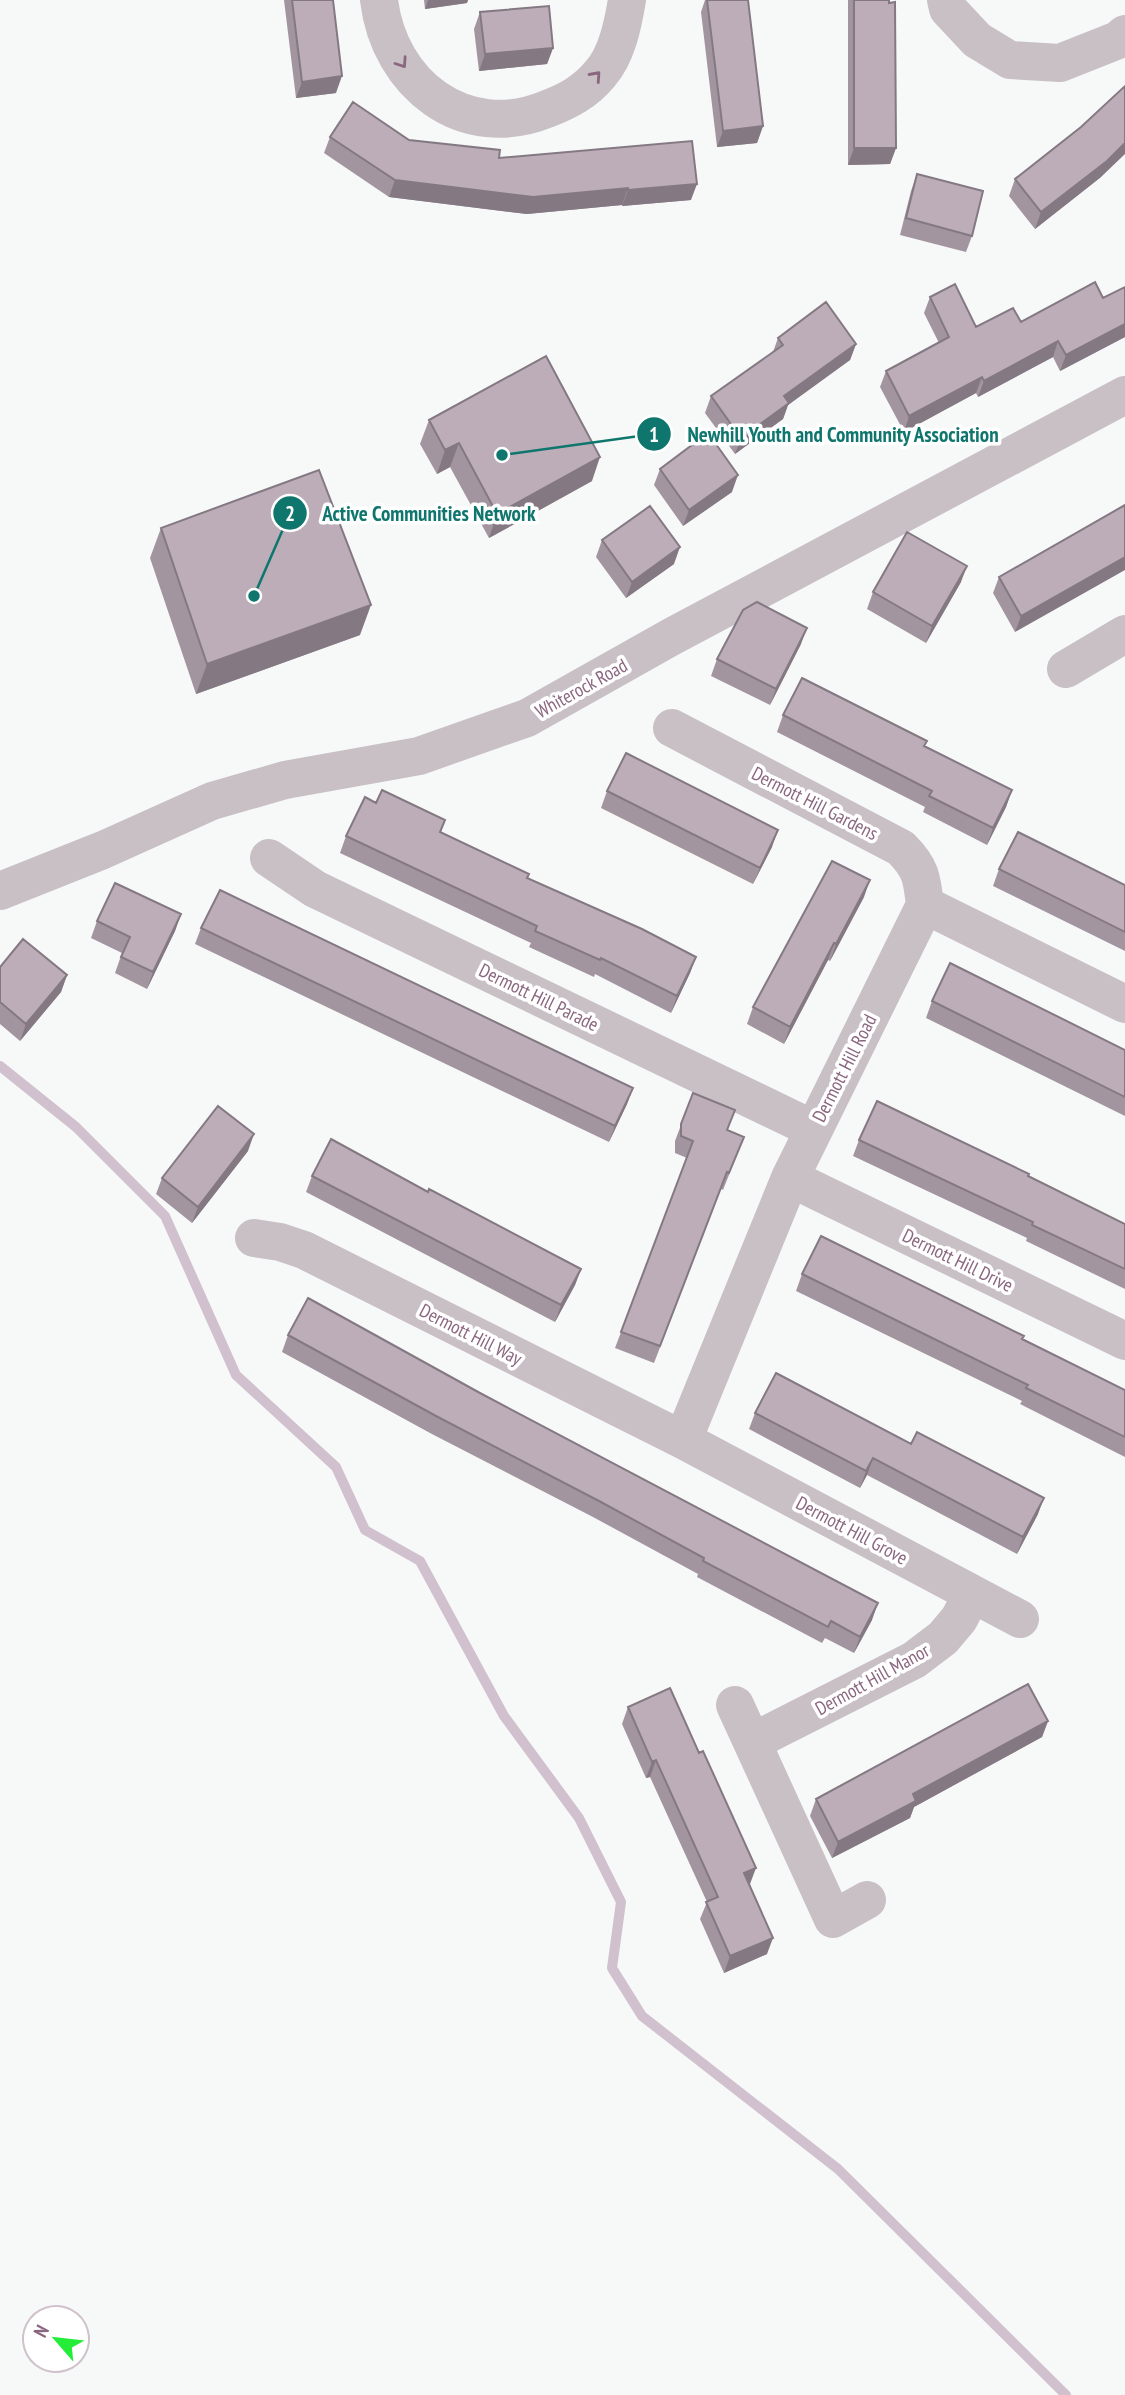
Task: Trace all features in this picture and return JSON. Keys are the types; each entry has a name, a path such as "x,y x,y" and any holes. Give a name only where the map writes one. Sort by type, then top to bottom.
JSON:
{"street":[{"path":"379,0 382,22 400,64 433,98 467,116 508,120 538,113 574,98 601,73 622,32 627,0"},
{"path":"946,0 948,9 977,40 1010,60 1060,63 1118,40 1125,34"},
{"name":"Whiterock Road","path":"0,891 103,850 212,801 285,780 419,756 527,718 694,625 1125,395"},
{"path":"1066,669 1125,634"},
{"name":"Dermott Hill Gardens","path":"671,728 901,848 915,863 923,878 925,905"},
{"name":"Dermott Hill Parade","path":"269,858 315,889 813,1129"},
{"path":"925,905 1125,1004"},
{"name":"Dermott Hill Road","path":"683,1440 790,1178 925,905"},
{"name":"Dermott Hill Drive","path":"790,1178 1125,1341"},
{"name":"Dermott Hill Way","path":"254,1238 280,1242 304,1250 683,1440"},
{"name":"Dermott Hill Grove","path":"683,1440 1020,1619"},
{"name":"Dermott Hill Manor","path":"752,1742 914,1661 943,1638 959,1619 972,1594"},
{"path":"735,1706 833,1919 867,1900"}],"building":[{"path":"292,0 333,0 342,76 302,82"},
{"path":"707,0 748,0 763,126 723,131"},
{"path":"854,0 895,2 896,148 854,148"},
{"path":"549,6 553,48 485,54 480,12"},
{"path":"1125,86 1125,143 1107,161 1041,212 1015,179 1081,127"},
{"path":"353,102 409,140 500,150 499,158 692,141 697,184 533,197 395,180 330,137"},
{"path":"917,174 983,191 972,236 906,218"},
{"path":"1095,282 1103,298 1125,287 1125,324 1066,355 1058,341 984,381 982,377 909,416 886,371 949,337 930,297 955,284 976,327 1013,308 1021,322"},
{"path":"826,302 856,344 784,396 789,403 741,438 711,396 783,345 778,338"},
{"path":"546,356 600,457 497,514 459,443 445,450 429,420"},
{"path":"708,433 738,475 689,510 660,469"},
{"path":"319,470 371,605 207,664 161,528"},
{"path":"1125,505 1125,557 1021,616 999,577"},
{"path":"650,506 680,547 632,582 602,540"},
{"path":"907,532 967,566 932,626 873,592"},
{"path":"757,602 807,628 776,689 717,659 743,610"},
{"path":"802,678 927,741 924,746 1012,790 993,828 929,796 932,791 783,715"},
{"path":"626,753 778,830 760,868 607,791"},
{"path":"382,790 445,820 440,832 529,874 527,878 642,929 696,957 677,996 601,958 600,960 535,931 537,926 346,836 365,797 376,803"},
{"path":"1018,832 1125,885 1125,932 999,869"},
{"path":"832,861 870,880 790,1027 753,1007"},
{"path":"115,883 181,914 153,972 121,957 130,937 97,921"},
{"path":"220,890 633,1088 615,1126 201,928"},
{"path":"23,939 67,975 26,1024 0,1002 0,967"},
{"path":"950,963 1125,1050 1125,1097 932,1001"},
{"path":"693,1093 735,1110 727,1130 744,1137 729,1173 727,1172 660,1346 621,1332 693,1141 681,1136 681,1124"},
{"path":"877,1101 1029,1174 1028,1176 1125,1224 1125,1269 1032,1225 1033,1222 859,1140"},
{"path":"218,1106 254,1134 198,1207 162,1178"},
{"path":"331,1139 428,1192 429,1189 581,1269 561,1305 312,1176"},
{"path":"821,1236 1024,1336 1022,1339 1125,1390 1125,1437 1026,1388 1028,1385 802,1274"},
{"path":"308,1298 480,1393 878,1603 860,1637 831,1621 828,1627 288,1335"},
{"path":"776,1373 911,1444 917,1432 1044,1498 1023,1537 873,1458 866,1471 755,1413"},
{"path":"1028,1684 1048,1721 913,1794 916,1801 838,1842 816,1799"},
{"path":"670,1688 699,1753 703,1751 756,1868 744,1873 773,1938 730,1956 706,1902 718,1897 656,1760 652,1762 628,1707"}],"waterway":[{"path":"0,1066 76,1127 165,1216 236,1375 336,1467 365,1530 420,1561 504,1716 579,1818 621,1902 612,1968 642,2016 838,2169 1066,2395"}],"place":[{"name":"Newhill Youth and Community Association","path":"502,455"},
{"name":"Active Communities Network","path":"254,596"}]}
